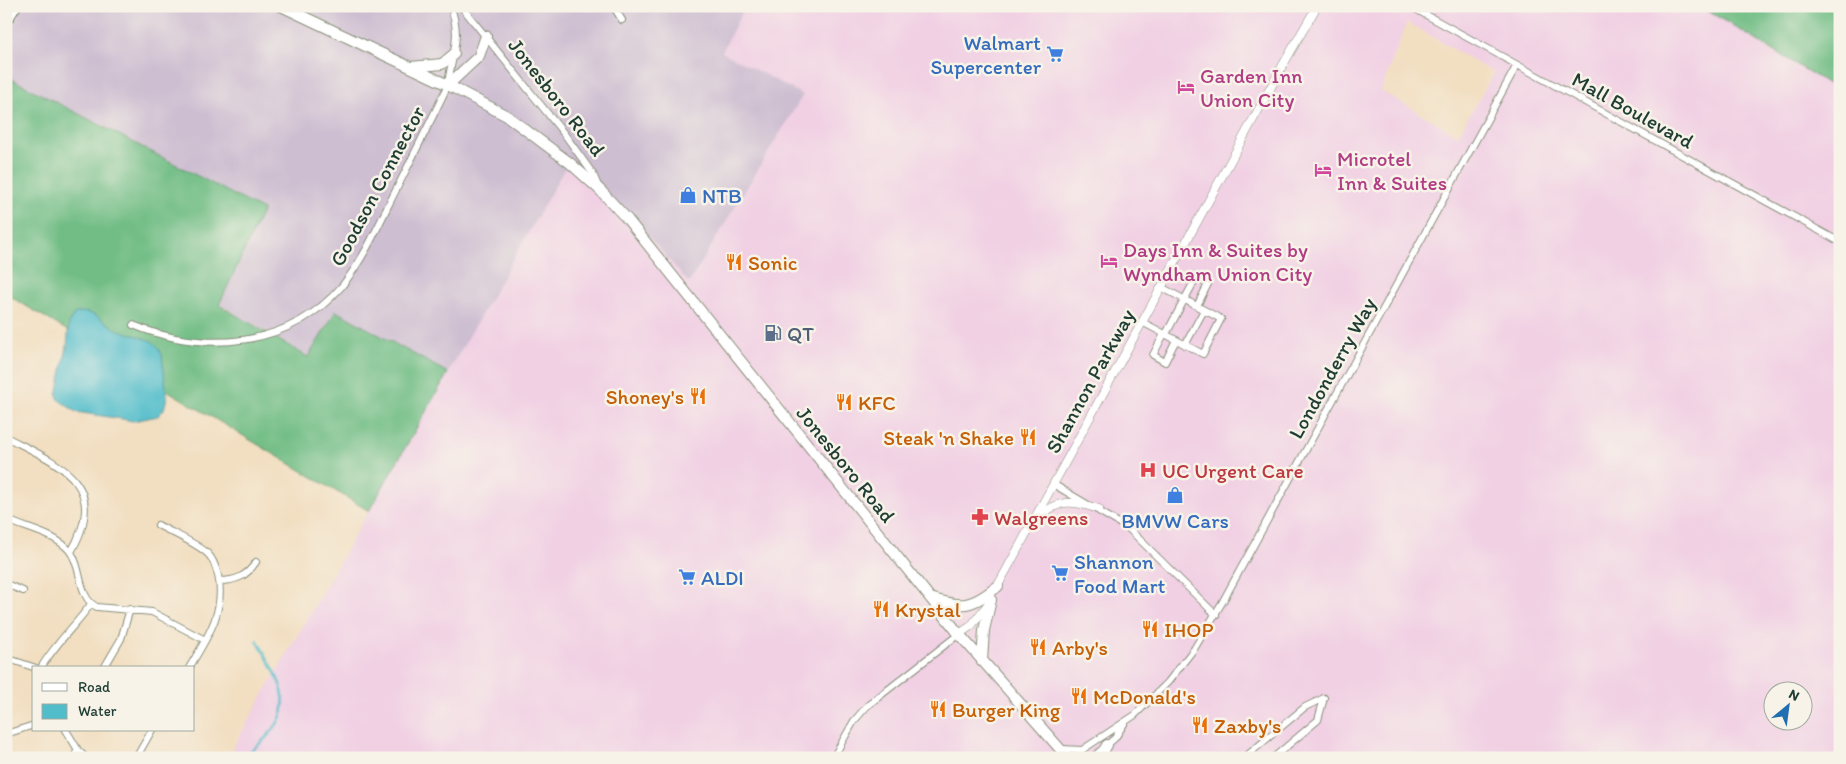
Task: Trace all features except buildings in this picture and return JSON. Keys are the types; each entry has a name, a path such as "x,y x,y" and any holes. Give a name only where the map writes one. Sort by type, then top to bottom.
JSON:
{"main road":[{"name":"Jonesboro Road","path":"281,6 489,106 524,127 570,163 600,190 628,220 959,634 1068,758"},
{"path":"448,85 478,56 486,36"},
{"path":"410,67 442,64 454,54"},
{"path":"930,598 959,606 982,599 998,586"},
{"path":"982,661 984,630 991,600"},
{"path":"1100,758 1107,745"}],"street":[{"path":"6,25 18,6"},
{"path":"448,85 457,32 450,6"},
{"name":"Jonesboro Road","path":"461,6 566,135 593,174 600,190"},
{"path":"612,6 622,20"},
{"name":"Shannon Parkway","path":"959,634 977,620 991,600 1161,287 1317,6"},
{"name":"Mall Boulevard","path":"1410,6 1840,242"},
{"name":"Londonderry Way","path":"1060,749 1082,750 1124,724 1141,710 1168,682 1216,615 1516,65"},
{"name":"Goodson Connector","path":"133,325 179,340 228,342 275,331 315,310 340,287 361,261 448,85"},
{"path":"1176,340 1165,362 1153,355 1196,278 1208,284 1196,306"},
{"path":"1142,322 1203,354 1221,320 1161,287"},
{"path":"1185,345 1204,310"},
{"path":"6,437 62,467 75,479 82,498 84,517 81,536 71,552"},
{"path":"1053,484 1130,529 1216,615"},
{"path":"1035,518 1062,502 1098,509"},
{"path":"6,519 59,542 71,552 80,572 87,599 91,604 97,607 152,612 205,640"},
{"path":"158,525 208,554 216,566 219,581 219,610 190,666"},
{"path":"219,581 241,578 256,562"},
{"path":"6,584 23,591"},
{"path":"42,666 91,604"},
{"path":"105,666 121,639 130,609"},
{"path":"833,758 854,721 867,706 959,634"},
{"path":"6,658 32,667"},
{"path":"1244,758 1305,706 1324,698 1318,720 1273,758"},
{"name":"Londonderry Way","path":"1092,758 1107,745 1124,724"},
{"path":"6,734 32,726"},
{"path":"68,732 78,750 86,758"},
{"path":"136,758 151,732"},
{"path":"73,758 78,750"}],"shaded area":[{"path":"6,6 745,6 722,52 803,95 689,283 635,221 569,161 448,373 336,312 309,357 219,304 262,209 6,76"},
{"path":"745,6 1700,6 1840,91 1840,758 227,758 569,161 635,221 689,283 803,95 721,52","holes":["1407,22 1494,73 1458,135 1381,91"]}],"green space":[{"path":"1700,6 1840,6 1840,91"},
{"path":"6,76 263,210 219,305 308,357 336,311 448,373 369,511 6,294"}],"water":[{"path":"86,312 97,316 116,329 152,341 158,347 162,355 167,397 164,409 158,416 133,421 76,412 59,400 57,395 67,346 69,323 75,313"}],"waterway":[{"path":"242,758 261,743 274,729 281,716 284,703 282,690 276,675 257,640"}],"place":[{"name":"Walmart Supercenter","path":"1055,54"},
{"name":"Garden Inn Union City","path":"1186,87"},
{"name":"Microtel Inn & Suites","path":"1323,170"},
{"name":"NTB","path":"688,195"},
{"name":"Days Inn & Suites by Wyndham Union City","path":"1109,261"},
{"name":"Sonic","path":"734,262"},
{"name":"QT","path":"773,333"},
{"name":"Shoney's","path":"698,396"},
{"name":"KFC","path":"844,402"},
{"name":"Steak 'n Shake","path":"1028,437"},
{"name":"UC Urgent Care","path":"1148,470"},
{"name":"BMVW Cars","path":"1175,495"},
{"name":"Walgreens","path":"980,517"},
{"name":"Shannon Food Mart","path":"1060,573"},
{"name":"ALDI","path":"687,577"},
{"name":"Krystal","path":"881,609"},
{"name":"IHOP","path":"1150,629"},
{"name":"Arby's","path":"1038,647"},
{"name":"McDonald's","path":"1079,696"},
{"name":"Burger King","path":"938,709"},
{"name":"Zaxby's","path":"1200,725"}]}
